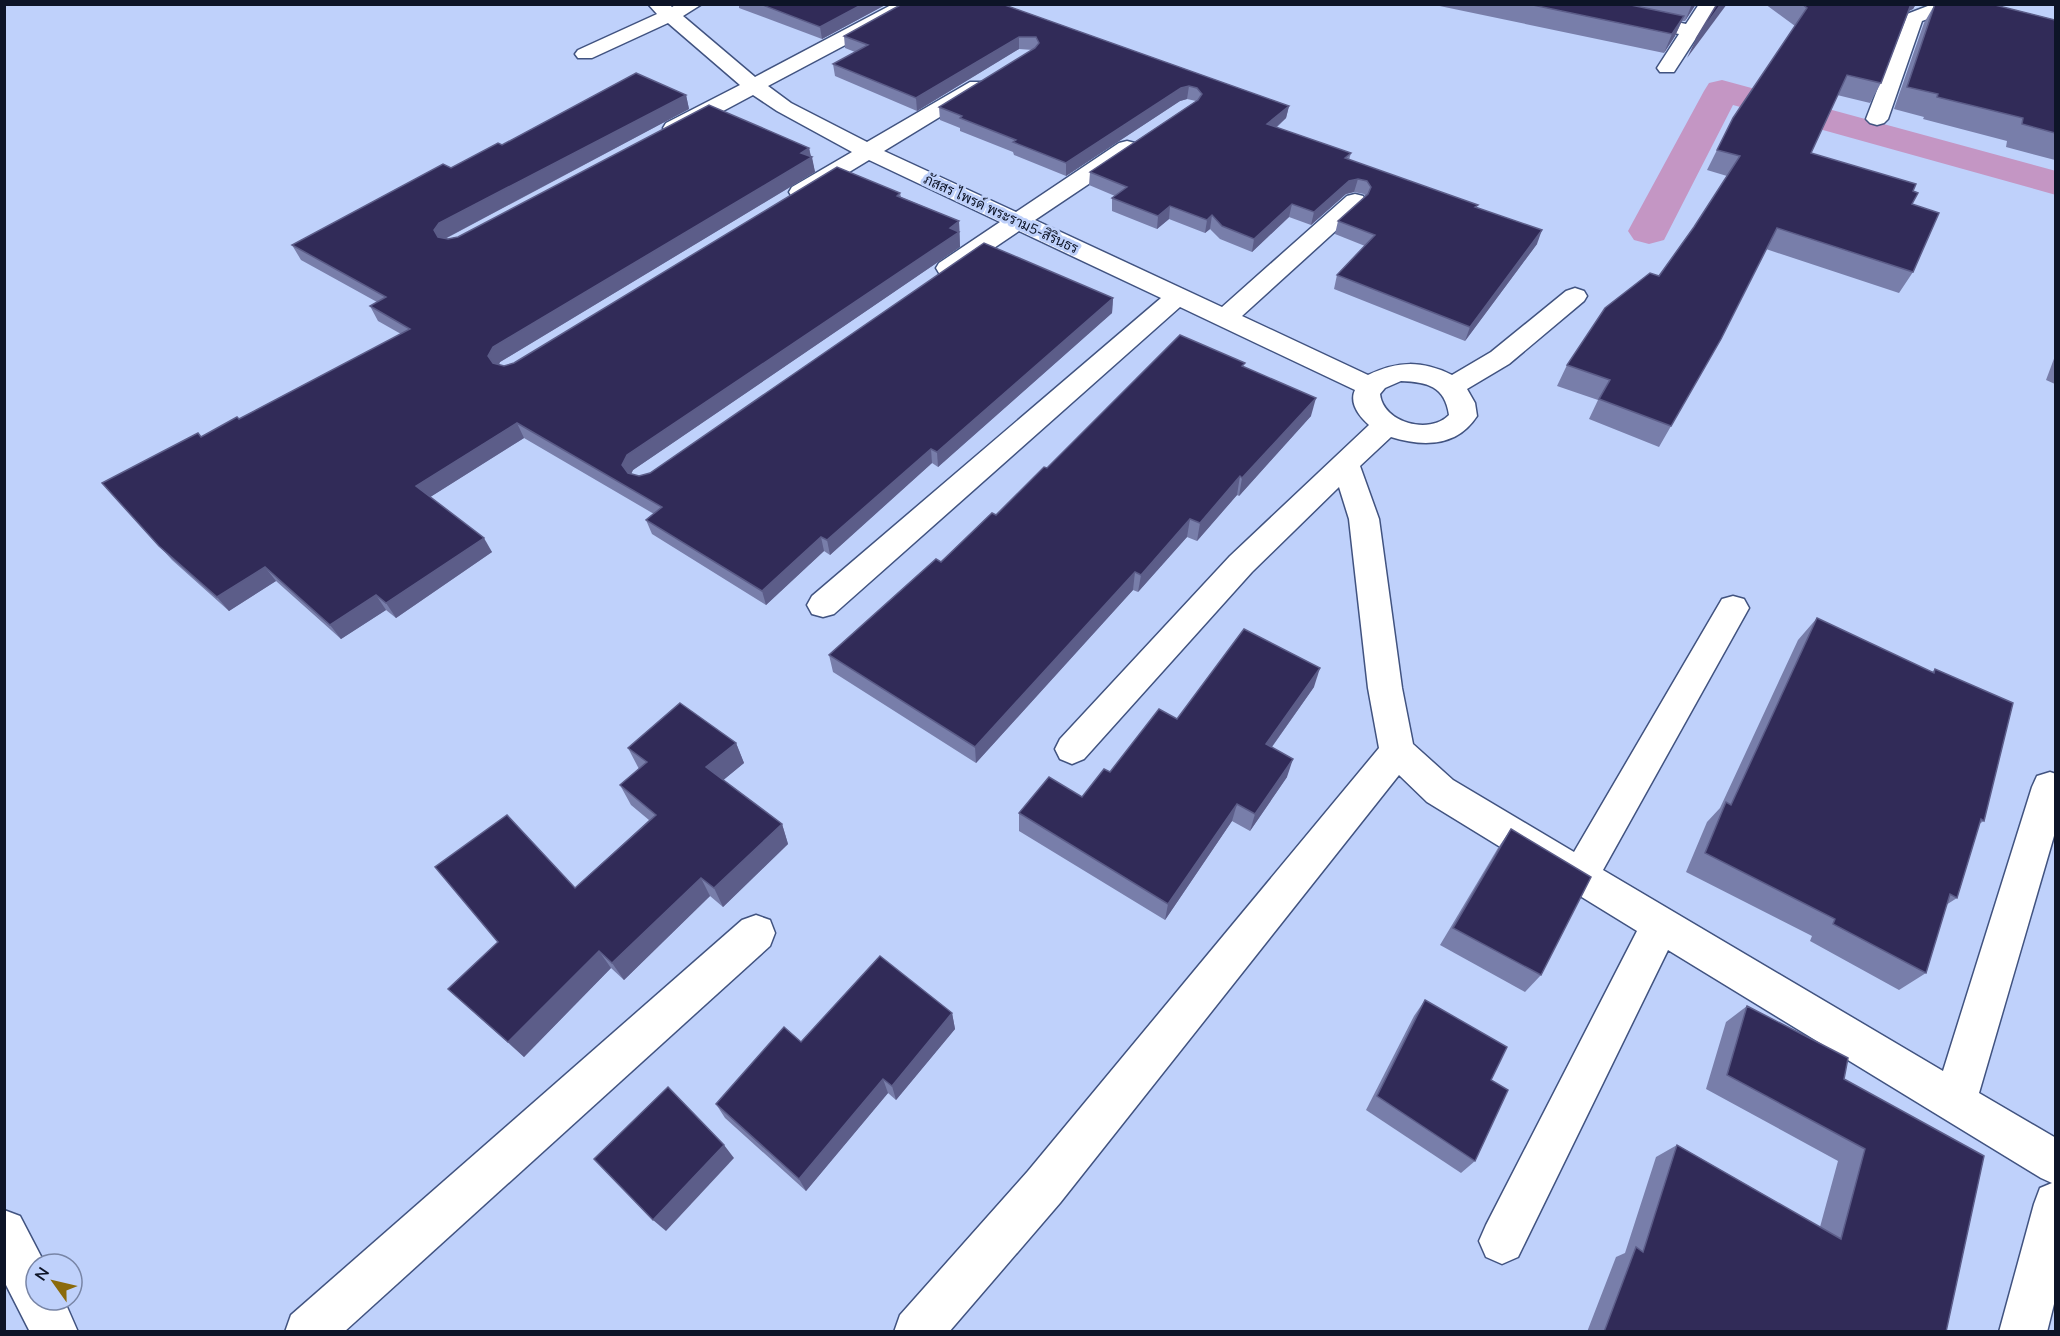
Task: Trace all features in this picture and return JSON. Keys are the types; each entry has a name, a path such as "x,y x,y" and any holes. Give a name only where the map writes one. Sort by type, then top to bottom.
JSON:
{"street":[{"path":"585,54 663,10 693,4"},
{"path":"660,136 908,4"},
{"path":"1564,4 1691,31"},
{"path":"1667,68 1709,4"},
{"name":"ภัสสร ไพรด์ พระราม5-สิรินธร","path":"663,10 754,86 784,107 867,151 1369,386"},
{"path":"1877,118 1914,18 1934,10 1954,12 2055,35"},
{"path":"785,201 997,73"},
{"path":"931,280 1141,139"},
{"path":"1224,319 1355,201"},
{"path":"1451,387 1500,358 1575,296"},
{"path":"823,605 1177,297"},
{"path":"1406,372 1435,377 1451,387 1462,401 1462,416 1452,428 1432,435 1409,433 1386,426 1374,416 1367,406 1365,396 1369,386 1380,377 1406,372"},
{"path":"1072,749 1241,564 1386,426"},
{"path":"1345,464 1364,519 1385,688 1396,751 1440,791 2055,1162"},
{"path":"1580,876 1733,608"},
{"path":"917,1332 1044,1187 1396,751"},
{"path":"1955,1102 2050,787"},
{"path":"1502,1241 1661,924"},
{"path":"308,1332 756,933"},
{"path":"2023,1332 2055,1204"},
{"path":"4,1232 24,1271"},
{"path":"45,1312 55,1332"}],"building":[{"path":"760,4 863,4 820,27"},
{"path":"902,4 1002,4 1289,106 1267,124 1351,153 1345,158 1542,230 1470,327 1337,275 1375,235 1338,221 1368,194 1371,187 1367,181 1358,179 1349,181 1314,212 1292,204 1254,239 1222,226 1212,215 1207,220 1170,206 1158,216 1112,198 1127,187 1090,172 1198,100 1202,94 1197,88 1189,86 1181,88 1066,163 1013,142 1016,140 960,118 962,116 939,107 1035,48 1039,43 1036,37 1019,37 916,98 833,64 868,45 844,36"},
{"path":"1528,4 1626,4 1684,16 1672,34"},
{"path":"1717,4 1721,4 1696,39"},
{"path":"1802,4 1911,4 1881,83 1847,75 1811,153 1916,184 1913,191 1918,193 1912,204 1939,213 1913,272 1777,228 1721,339 1671,426 1599,399 1610,380 1567,365 1605,308 1650,273 1659,276 1694,227 1740,156 1717,150 1733,118 1807,8"},
{"path":"1935,4 1991,4 2055,20 2055,133 2022,124 2023,118 1937,97 1938,94 1907,87"},
{"path":"636,73 686,95 439,223 434,230 438,237 448,239 458,237 709,105 809,148 801,153 812,157 493,347 488,356 493,363 504,366 514,363 837,167 900,193 897,196 959,221 950,228 959,232 627,455 622,465 628,473 639,476 650,473 984,243 1113,298 937,452 931,449 827,540 821,537 762,591 646,520 662,507 517,423 416,486 484,538 386,603 376,595 330,625 265,567 217,597 159,546 102,483 198,433 201,437 237,417 239,419 410,329 370,306 386,297 292,245 443,164 451,168 498,143 502,145"},
{"path":"1180,335 1245,363 1242,366 1316,398 1242,478 1240,476 1200,523 1190,519 1141,575 1135,572 975,747 829,655 936,559 941,562 992,513 996,515 1044,467 1047,468"},
{"path":"1817,618 1934,673 1935,669 2013,703 1984,821 1981,819 1957,898 1950,894 1926,973 1833,924 1835,919 1705,853 1726,802 1731,805"},
{"path":"1244,629 1320,668 1266,744 1293,759 1255,814 1237,804 1168,904 1019,813 1049,777 1082,797 1104,769 1110,772 1159,709 1177,719"},
{"path":"680,703 736,743 706,767 782,824 714,888 701,878 612,963 599,951 508,1042 448,989 498,942 435,867 507,815 575,888 656,815 620,785 647,762 628,748"},
{"path":"1511,829 1591,877 1541,975 1453,928"},
{"path":"880,956 952,1013 892,1086 883,1079 799,1179 716,1104 784,1027 801,1042"},
{"path":"1425,1000 1507,1047 1491,1080 1508,1090 1475,1161 1377,1096"},
{"path":"1747,1006 1848,1058 1844,1079 1984,1156 1946,1332 1604,1332 1636,1247 1643,1252 1677,1145 1841,1239 1865,1149 1727,1075"},
{"path":"668,1087 724,1145 653,1220 594,1159"}],"waterway":[{"path":"1649,231 1722,91 2056,183"}]}
